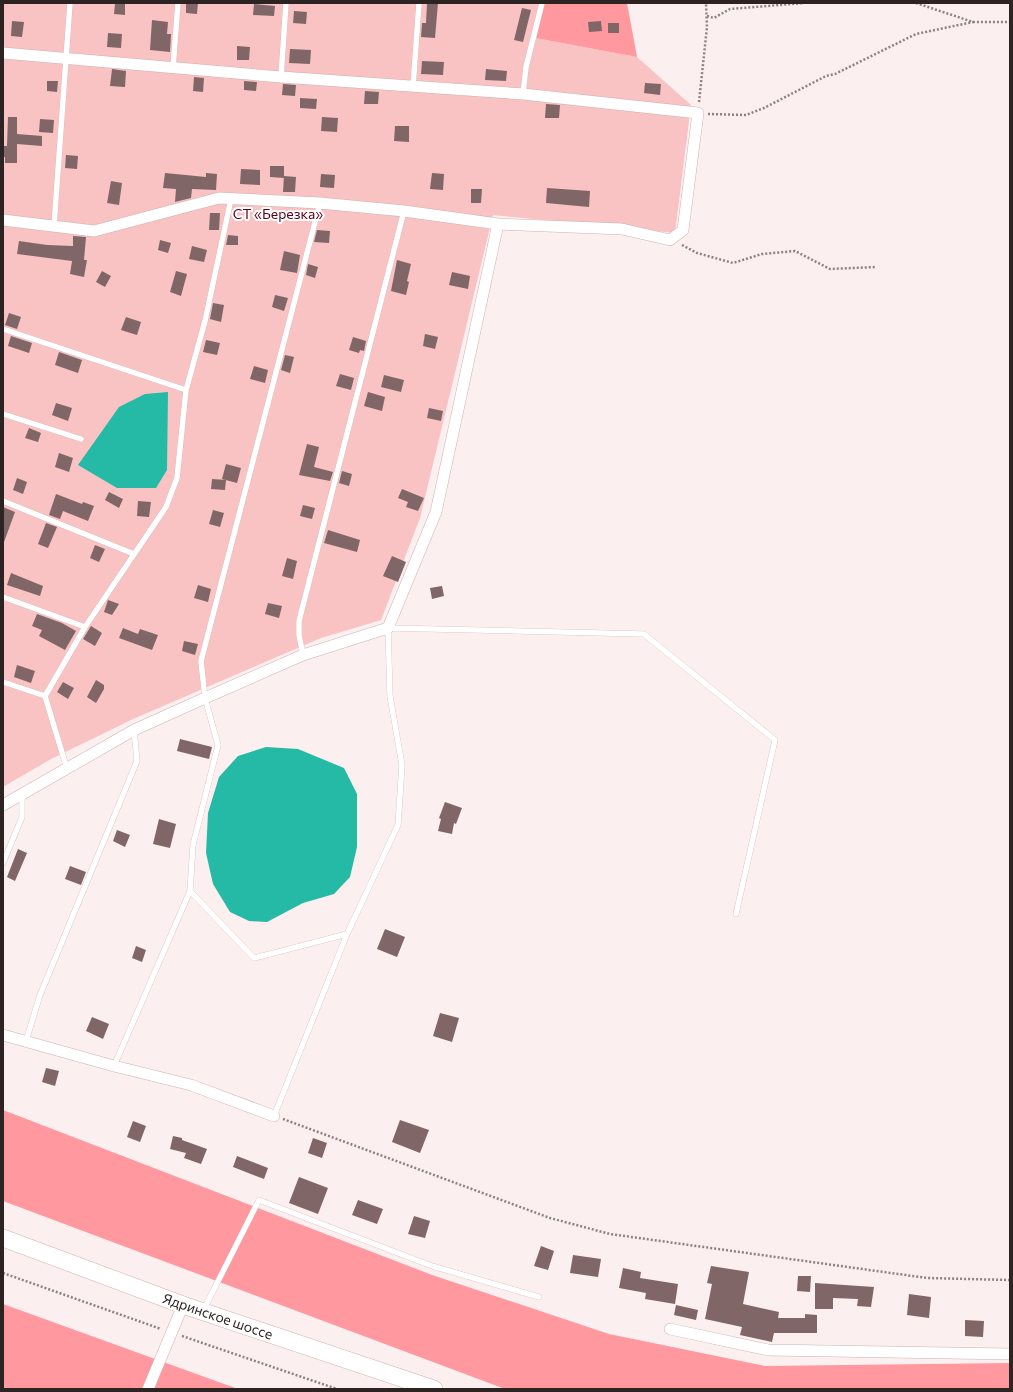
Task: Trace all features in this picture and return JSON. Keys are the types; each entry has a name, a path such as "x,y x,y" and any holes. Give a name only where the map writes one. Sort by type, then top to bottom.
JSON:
{"main road":[{"name":"Ядринское шоссе","path":"3,1238 183,1305 434,1389"}],"street":[{"path":"3,53 281,77 522,94 698,113 683,230 670,240 622,229 498,224 404,211 320,203 219,198 94,231 3,220"},
{"path":"3,805 68,770 134,730 303,655 388,628 436,512 498,224"},
{"path":"3,1034 114,1066 191,1085 274,1116"},
{"path":"148,1389 183,1305"},
{"path":"670,1329 768,1350 1010,1354"}],"lane":[{"path":"54,226 70,3"},
{"path":"173,68 178,3"},
{"path":"281,77 286,3"},
{"path":"413,87 419,3"},
{"path":"522,94 526,67 542,3"},
{"path":"68,770 45,696 85,627 166,507 177,478 186,390 206,321 231,199"},
{"path":"114,1066 190,891 192,845 218,745 205,698 201,661 320,203"},
{"path":"303,655 299,635 300,621 404,211"},
{"path":"3,329 186,390"},
{"path":"3,414 81,439"},
{"path":"3,502 134,554"},
{"path":"3,597 85,627"},
{"path":"274,1116 347,934 398,825 402,765 390,696 388,628 644,634 775,740 736,914"},
{"path":"3,682 45,696"},
{"path":"26,1041 40,995 137,761 134,730"},
{"path":"3,863 22,817 22,794"},
{"path":"190,891 254,958 347,934"},
{"path":"203,1311 260,1200 432,1266 539,1297"}],"path":[{"path":"706,3 707,16 698,113 746,115 916,34 974,22 1010,22"},
{"path":"707,16 714,18 730,9 804,3"},
{"path":"916,3 974,22"},
{"path":"670,240 697,253 733,263 762,254 796,251 830,268 876,267"},
{"path":"274,1116 550,1218 610,1234 927,1278 1010,1280"}],"green space":[{"name":"СТ «Березка»","path":"3,3 544,3 530,37 637,57 691,105 675,233 493,215 420,518 381,620 321,638 133,719 51,759 3,787"}],"shaded area":[{"path":"544,3 627,3 637,57 530,37"},
{"path":"168,392 167,470 156,488 117,488 78,465 119,407 145,394"},
{"path":"266,747 298,749 344,768 357,794 357,847 350,877 334,894 303,903 267,922 249,921 230,912 213,884 206,853 208,813 219,777 238,756"},
{"path":"3,1110 432,1275 609,1334 765,1366 1010,1363 1010,1389 505,1389 3,1201"},
{"path":"3,1304 238,1389 3,1389"}],"building":[{"path":"186,3 198,3 197,14 186,13"},
{"path":"427,3 438,3 435,38 421,37 422,23 426,23"},
{"path":"115,4 125,4 125,15 114,14"},
{"path":"254,4 275,6 274,16 253,15"},
{"path":"522,8 531,10 523,42 514,40"},
{"path":"294,11 307,12 306,24 293,23"},
{"path":"152,20 168,22 167,34 171,34 170,52 150,50"},
{"path":"12,21 24,22 22,37 11,36"},
{"path":"601,21 602,31 589,32 588,22"},
{"path":"608,23 619,23 619,33 608,33"},
{"path":"108,33 122,34 121,48 107,47"},
{"path":"237,46 250,47 249,60 237,60"},
{"path":"290,49 311,50 310,64 289,63"},
{"path":"422,61 444,62 443,75 421,74"},
{"path":"112,69 126,71 125,87 110,86"},
{"path":"486,69 507,71 506,81 485,80"},
{"path":"194,77 204,78 203,92 193,91"},
{"path":"47,81 58,81 57,92 47,91"},
{"path":"244,81 257,82 256,91 244,90"},
{"path":"645,83 661,84 660,95 644,93"},
{"path":"283,84 296,85 295,96 282,95"},
{"path":"365,91 379,92 378,104 364,104"},
{"path":"300,98 317,99 316,109 300,108"},
{"path":"546,104 560,105 559,118 545,118"},
{"path":"8,117 17,117 17,134 42,136 42,146 17,144 17,163 5,163 5,157 3,157 3,146 7,146"},
{"path":"322,117 338,118 337,132 321,131"},
{"path":"40,119 54,120 53,133 39,132"},
{"path":"395,126 409,126 409,142 394,141"},
{"path":"66,155 78,156 77,169 65,168"},
{"path":"270,166 284,166 284,178 270,177"},
{"path":"241,169 260,170 260,185 240,184"},
{"path":"165,173 206,177 206,173 217,174 216,190 192,189 191,198 175,202 176,189 163,188"},
{"path":"432,173 444,174 443,190 430,189"},
{"path":"321,174 335,175 334,188 320,187"},
{"path":"284,176 296,177 295,192 283,192"},
{"path":"111,181 122,183 119,205 107,203"},
{"path":"547,188 590,191 589,207 546,203"},
{"path":"471,189 482,189 481,203 471,203"},
{"path":"210,213 220,213 219,230 209,230"},
{"path":"317,230 330,231 329,243 314,242"},
{"path":"228,235 238,236 238,245 226,245"},
{"path":"73,236 86,237 84,260 87,260 84,277 70,274 72,261 17,254 19,241 47,245 73,246"},
{"path":"160,240 171,243 168,253 158,250"},
{"path":"192,246 207,250 204,262 189,259"},
{"path":"284,251 300,255 297,273 280,270"},
{"path":"397,260 411,264 407,281 409,282 406,295 391,291"},
{"path":"308,264 318,267 315,278 306,275"},
{"path":"102,271 111,276 105,287 96,282"},
{"path":"176,271 187,274 181,296 170,292"},
{"path":"452,272 470,276 468,289 449,285"},
{"path":"275,295 288,298 284,311 272,307"},
{"path":"213,303 224,305 221,322 210,319"},
{"path":"9,313 21,317 17,329 5,325"},
{"path":"126,317 141,322 137,335 121,330"},
{"path":"425,334 438,337 435,349 423,346"},
{"path":"11,336 32,343 29,353 8,346"},
{"path":"353,337 366,341 364,351 360,350 359,353 349,350"},
{"path":"206,340 220,343 217,355 203,352"},
{"path":"59,352 82,360 78,373 55,365"},
{"path":"285,355 294,357 290,373 281,370"},
{"path":"254,366 268,370 265,383 250,379"},
{"path":"340,374 354,378 351,390 336,386"},
{"path":"384,375 404,380 401,392 381,387"},
{"path":"368,392 385,397 382,411 364,406"},
{"path":"56,403 72,408 68,421 52,415"},
{"path":"429,408 443,411 441,421 427,418"},
{"path":"29,428 41,433 38,442 25,438"},
{"path":"307,444 319,447 314,467 333,472 330,481 299,475"},
{"path":"59,453 73,458 69,472 55,467"},
{"path":"226,464 241,468 237,483 222,479"},
{"path":"342,471 352,474 349,486 339,483"},
{"path":"17,478 27,482 23,494 13,490"},
{"path":"212,479 226,480 225,490 211,489"},
{"path":"402,489 424,498 418,511 406,507 408,502 398,498"},
{"path":"109,492 123,499 119,508 105,500"},
{"path":"56,494 82,504 83,502 94,506 88,521 63,511 60,519 49,515"},
{"path":"138,501 151,502 149,517 137,516"},
{"path":"303,505 315,508 312,519 300,516"},
{"path":"3,507 15,512 4,542 3,542"},
{"path":"213,510 224,513 220,527 209,524"},
{"path":"46,523 57,527 48,548 38,544"},
{"path":"328,530 360,540 357,552 324,543"},
{"path":"95,545 105,549 99,562 90,558"},
{"path":"392,556 406,562 398,582 383,576"},
{"path":"287,558 297,561 293,579 282,576"},
{"path":"11,573 43,586 40,596 7,585"},
{"path":"198,585 211,589 208,602 194,598"},
{"path":"442,586 444,596 432,599 430,588"},
{"path":"108,600 119,604 112,615 104,612"},
{"path":"268,603 282,606 279,618 265,614"},
{"path":"37,614 62,623 76,631 65,650 39,636 42,630 32,626"},
{"path":"91,626 102,633 95,646 83,639"},
{"path":"123,628 138,634 140,629 158,635 152,650 119,638"},
{"path":"184,641 198,644 195,655 182,651"},
{"path":"17,665 35,671 31,683 14,677"},
{"path":"96,680 104,685 104,689 96,703 87,697"},
{"path":"63,682 74,688 68,699 57,692"},
{"path":"180,739 212,747 209,759 177,751"},
{"path":"445,802 462,808 456,824 454,823 452,834 438,831 441,819 439,818"},
{"path":"159,819 176,824 170,848 153,844"},
{"path":"117,830 130,835 125,847 113,841"},
{"path":"18,849 27,853 15,881 7,877"},
{"path":"70,866 86,872 81,885 65,879"},
{"path":"385,929 405,937 397,957 377,949"},
{"path":"136,946 146,950 142,962 132,958"},
{"path":"440,1013 459,1018 452,1042 433,1036"},
{"path":"92,1017 109,1024 103,1039 86,1031"},
{"path":"46,1068 59,1071 55,1086 42,1082"},
{"path":"400,1120 429,1130 420,1153 392,1142"},
{"path":"133,1121 146,1126 140,1142 127,1137"},
{"path":"173,1136 182,1138 182,1140 207,1149 201,1164 184,1158 186,1153 170,1149"},
{"path":"313,1138 327,1143 322,1158 308,1153"},
{"path":"237,1156 268,1168 264,1179 233,1167"},
{"path":"299,1177 328,1188 318,1214 289,1203"},
{"path":"358,1200 383,1209 377,1224 352,1215"},
{"path":"414,1216 430,1221 425,1238 408,1234"},
{"path":"541,1246 554,1251 548,1270 534,1266"},
{"path":"573,1255 601,1259 598,1277 570,1273"},
{"path":"711,1266 749,1272 743,1304 779,1312 778,1318 805,1318 805,1314 817,1315 817,1333 774,1333 772,1342 740,1335 742,1327 705,1319 712,1284 707,1283"},
{"path":"623,1268 641,1272 640,1278 678,1284 675,1304 645,1299 646,1293 619,1288"},
{"path":"798,1276 811,1276 810,1292 797,1291"},
{"path":"815,1283 874,1287 871,1307 857,1306 858,1299 833,1298 833,1309 815,1309"},
{"path":"909,1294 931,1297 929,1318 907,1315"},
{"path":"676,1305 698,1310 696,1320 674,1315"},
{"path":"965,1320 984,1321 983,1337 965,1336"}]}
